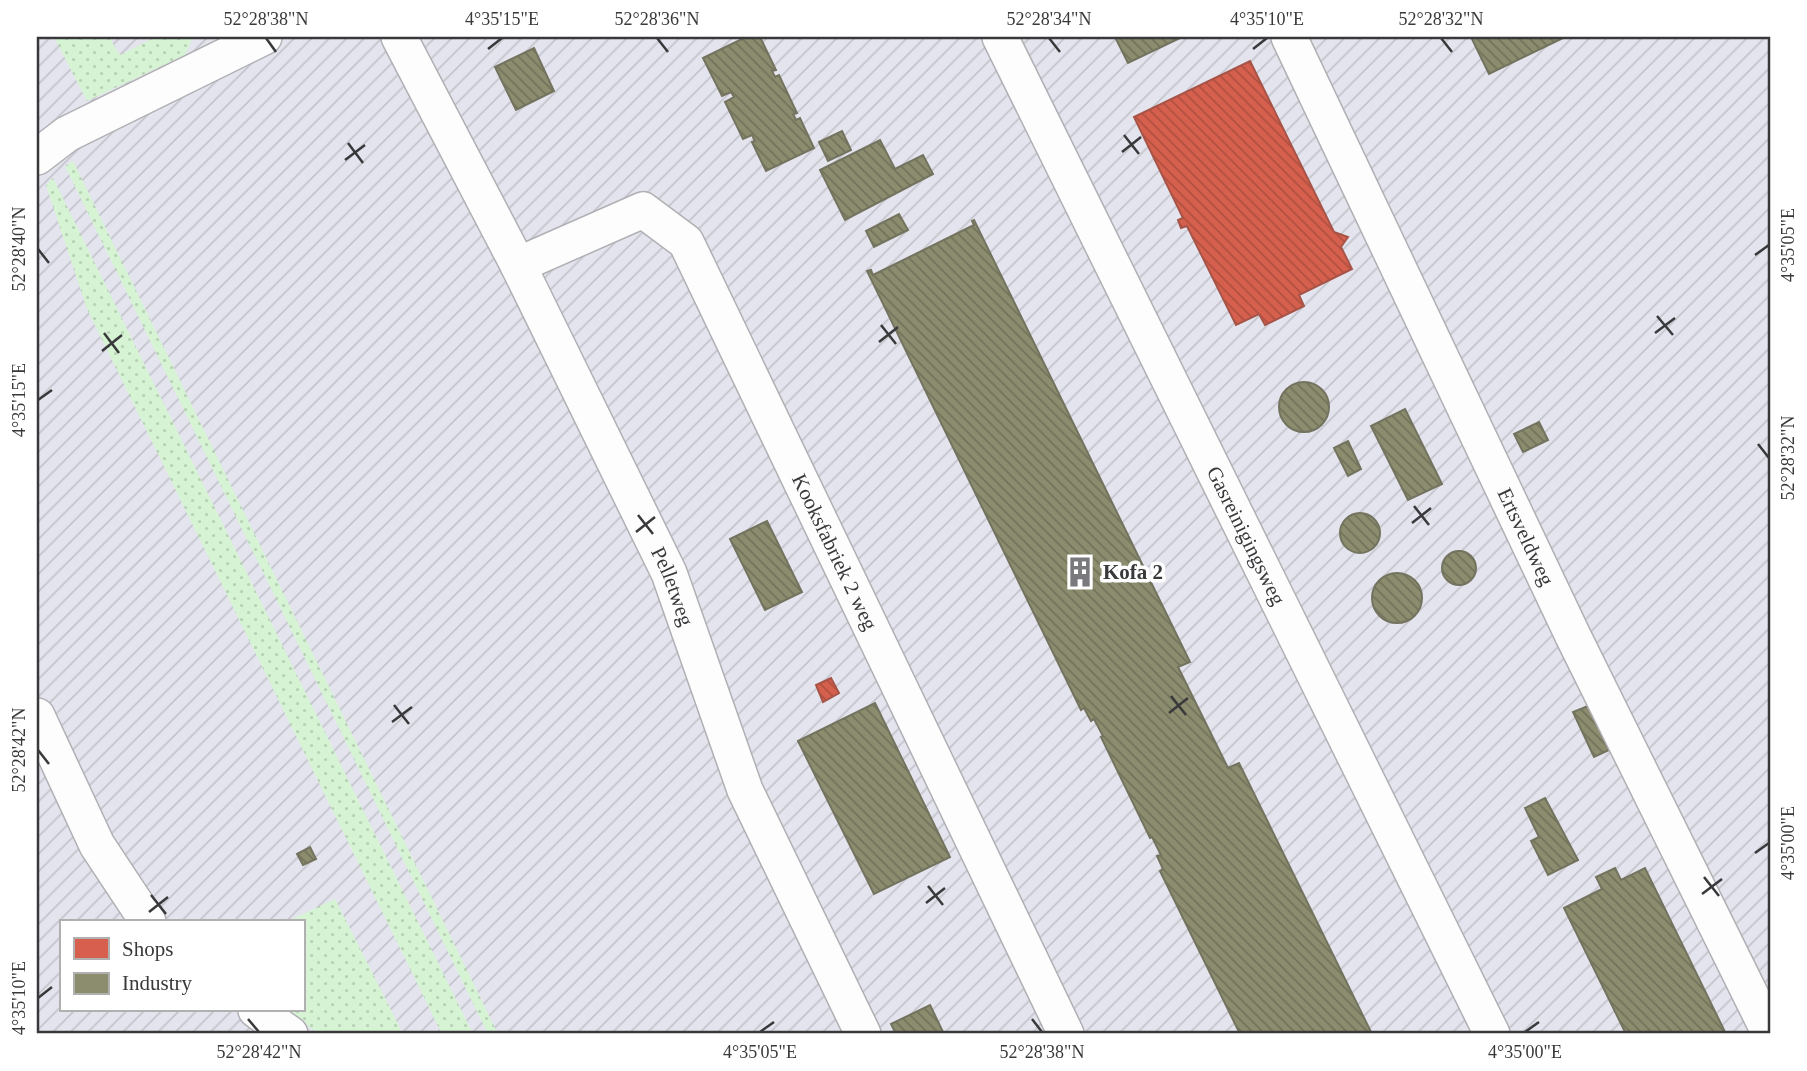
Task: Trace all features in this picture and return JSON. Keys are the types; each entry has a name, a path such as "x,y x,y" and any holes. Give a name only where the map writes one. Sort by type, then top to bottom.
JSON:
{"lane":[{"path":"37,157 67,134 264,37"},
{"name":"Pelletweg","path":"399,37 518,265 669,573 745,790 863,1034"},
{"name":"Gasreinigingsweg","path":"1000,37 1492,1034"},
{"name":"Ertsveldweg","path":"1289,37 1573,636 1770,1034"},
{"name":"Kooksfabriek 2 weg","path":"518,265 643,210 685,242 1066,1034"},
{"path":"37,716 97,845 147,920"},
{"path":"259,1012 290,1034"}],"shaded area":[{"path":"37,37 1770,37 1770,1034 37,1034"}],"green space":[{"path":"54,37 109,37 120,55 155,37 191,37 191,42 185,55 87,101"},
{"path":"73,161 498,1034 488,1034 65,166"},
{"path":"53,178 473,1034 442,1034 87,309 46,185"},
{"path":"335,899 403,1034 320,1034 285,1012 304,1012 304,920 290,920"}],"building: Shops":[{"path":"1250,61 1334,232 1348,237 1341,247 1352,269 1299,295 1304,306 1265,325 1259,314 1236,325 1187,226 1181,228 1178,220 1183,218 1134,117"},
{"path":"831,678 839,693 823,702 816,685"}],"building: Industry":[{"path":"746,37 760,37 776,70 772,71 775,77 779,75 797,113 793,114 796,120 800,118 814,148 766,171 752,142 755,141 752,135 743,139 725,102 734,97 731,92 722,96 703,58"},
{"path":"1115,37 1182,37 1128,63"},
{"path":"1471,37 1565,37 1489,74"},
{"path":"534,48 554,91 516,110 495,67"},
{"path":"842,131 851,150 828,161 819,142"},
{"path":"880,140 895,169 923,155 933,174 845,220 820,170"},
{"path":"899,214 908,230 874,247 866,231"},
{"name":"Kofa 2","path":"974,220 1190,662 1178,667 1228,768 1239,763 1372,1034 1240,1034 1160,871 1163,869 1157,856 1161,855 1152,837 1150,838 1101,737 1103,736 1094,719 1091,721 1084,708 1081,710 867,271 871,270 873,275 974,225"},
{"path":"1294,383 1314,383 1328,397 1328,417 1314,431 1294,431 1280,417 1280,397"},
{"path":"1405,409 1442,484 1408,500 1371,426"},
{"path":"1539,422 1548,440 1523,452 1514,434"},
{"path":"1348,441 1361,469 1348,476 1334,448"},
{"path":"1360,513 1368,514 1374,519 1379,525 1379,541 1374,547 1368,552 1360,553 1352,552 1346,547 1341,541 1340,533 1341,525 1346,519 1352,514"},
{"path":"767,521 802,592 765,610 730,539"},
{"path":"1459,551 1471,556 1476,568 1471,580 1459,585 1447,580 1442,568 1447,556"},
{"path":"1397,573 1415,580 1422,598 1415,616 1397,623 1379,616 1372,598 1379,580"},
{"path":"875,703 950,857 874,894 798,741"},
{"path":"1588,706 1609,750 1594,757 1573,712"},
{"path":"1545,798 1578,860 1548,875 1531,841 1539,837 1525,808"},
{"path":"310,847 316,859 303,865 297,854"},
{"path":"1615,868 1621,880 1645,868 1726,1034 1626,1034 1564,908 1602,889 1596,877"},
{"path":"930,1005 944,1034 896,1034 891,1024"}],"place":[{"name":"Kofa 2","path":"1080,572"}]}
